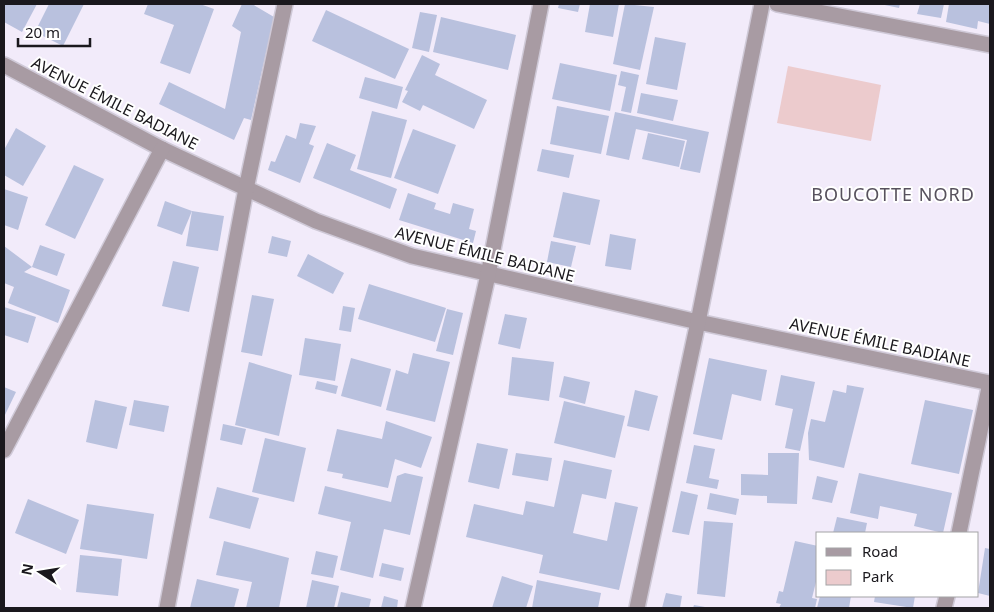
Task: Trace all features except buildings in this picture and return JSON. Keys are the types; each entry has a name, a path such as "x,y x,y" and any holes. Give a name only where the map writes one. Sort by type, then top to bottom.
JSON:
{"street":[{"path":"167,608 246,188 285,4"},
{"path":"414,608 488,275 541,4"},
{"path":"637,608 698,322 762,4"},
{"path":"777,4 990,46"},
{"name":"AVENUE ÉMILE BADIANE","path":"4,65 162,149 316,221 412,256 698,322 990,383"},
{"path":"4,450 162,149"},
{"path":"960,532 990,383"}],"green space":[{"path":"788,66 881,85 871,141 777,123"}],"district":[{"name":"BOUCOTTE NORD","path":"893,194"}]}
